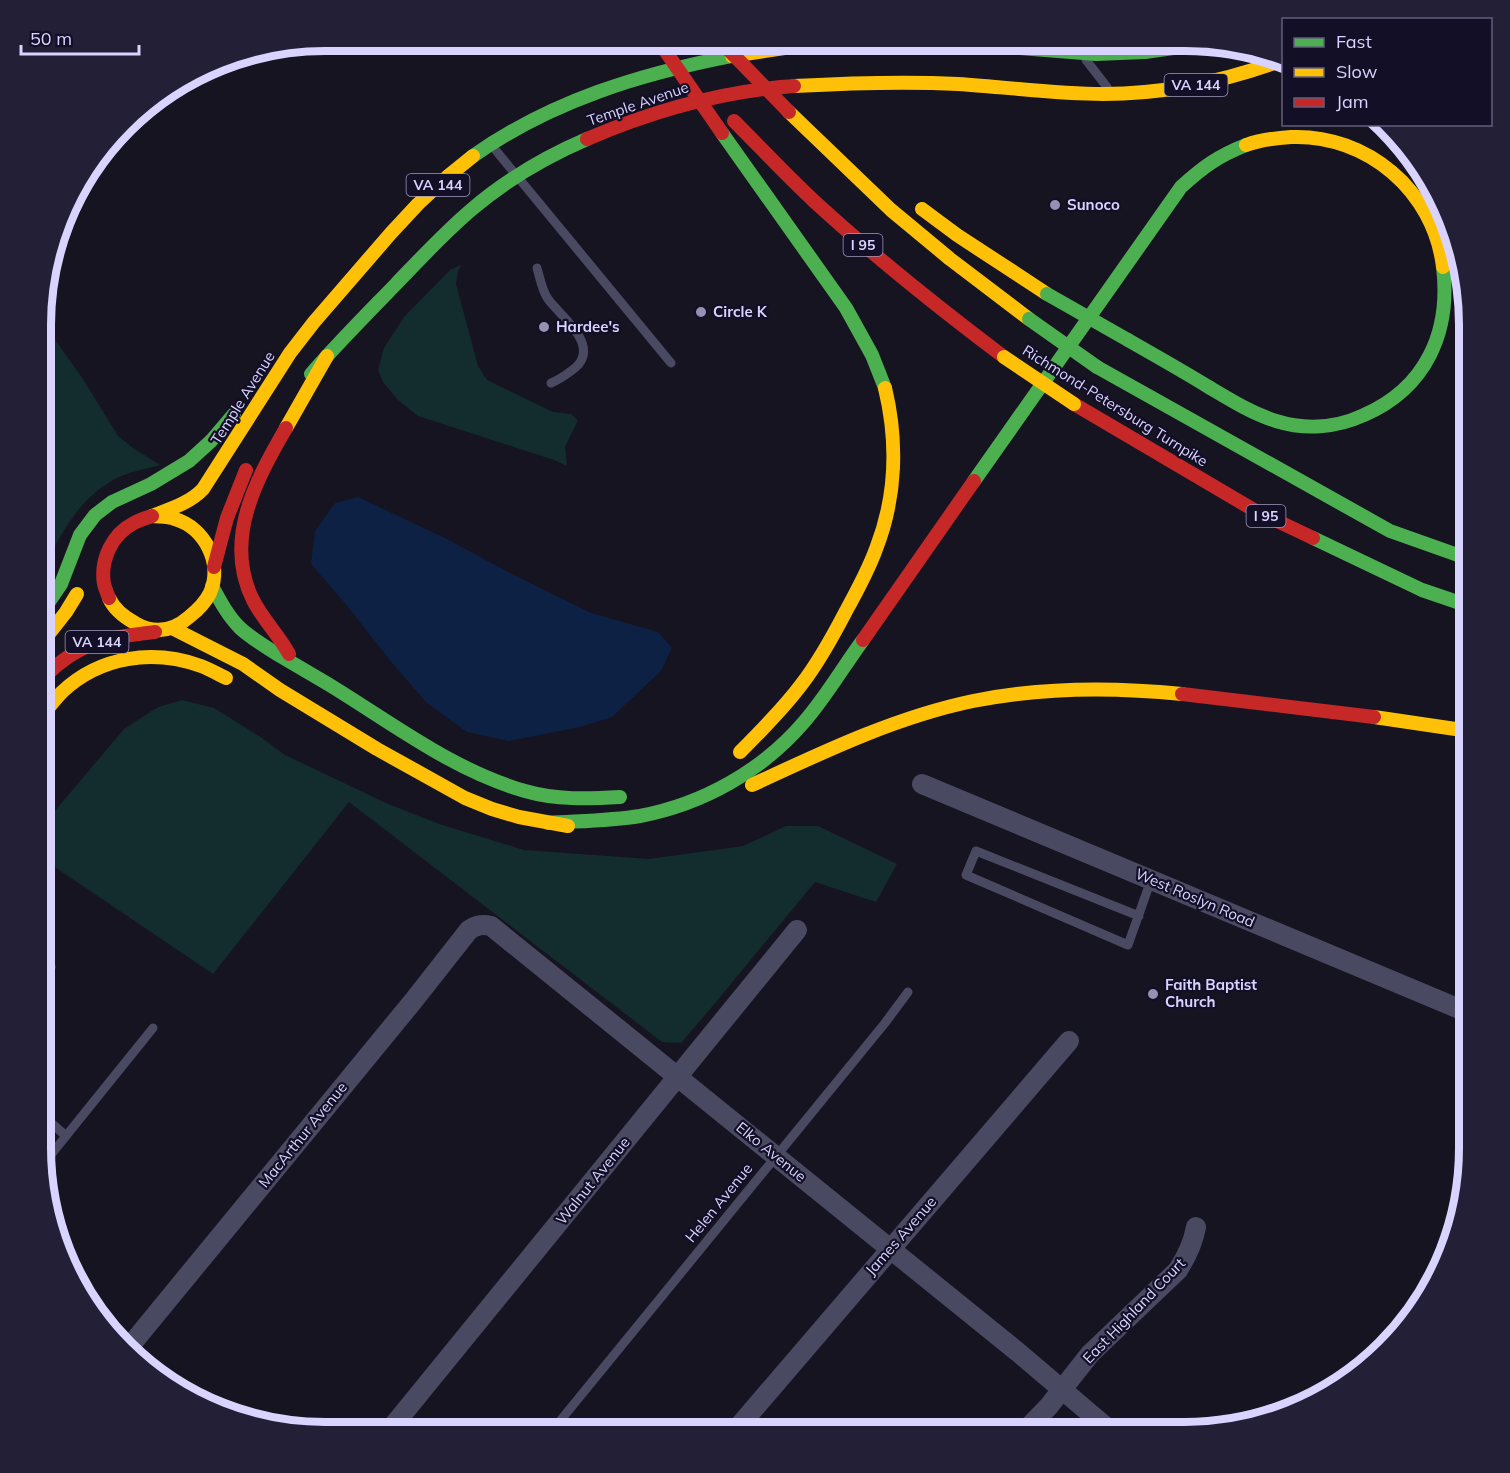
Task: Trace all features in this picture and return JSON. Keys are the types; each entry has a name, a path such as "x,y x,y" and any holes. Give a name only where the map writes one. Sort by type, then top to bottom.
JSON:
{"main road":[{"path":"665,51 846,308 876,363 884,385 891,422 893,458 889,505 876,549 854,597 804,682 736,755 778,724 799,704 845,640"},
{"name":"Richmond-Petersburg Turnpike","path":"667,51 815,201 906,281 1004,357 1074,404 1254,510 1422,590 1459,603"},
{"name":"Richmond-Petersburg Turnpike","path":"731,51 796,111 891,210 950,259 1097,367 1390,531 1459,555"},
{"name":"Temple Avenue","path":"152,516 197,495 207,484 302,337 402,220 456,169 491,144 549,112 586,95 663,71 762,51"},
{"path":"1046,51 1081,54 1167,51"},
{"name":"Temple Avenue","path":"273,424 299,388 327,356 454,225 483,200 517,176 560,151 631,122 702,100 753,90 860,82 926,82 1078,94 1112,94 1183,88 1227,78 1269,65"},
{"path":"796,111 829,132"},
{"path":"548,822 602,820 641,815 696,800 742,776 795,733 834,681 1181,187 1210,160 1244,144 1261,140 1281,136 1318,138 1342,144 1369,156 1393,172 1422,208 1440,247 1447,282 1442,326 1430,357 1417,378 1391,402 1361,418 1347,422 1313,427 1276,421 1240,405 1128,340 1047,294 957,235 908,197"},
{"path":"1052,345 1086,297"},
{"path":"51,599 61,584 80,535 94,515 112,502 176,470 201,452 302,337"},
{"path":"294,664 283,642 262,617 250,593 245,579 241,539 246,507 257,480 327,356"},
{"path":"1025,384 1038,365"},
{"name":"VA 144","path":"51,670 75,650 92,643 167,630 197,612 212,586 219,544 228,515 253,457"},
{"path":"152,516 173,517 192,526 209,547 214,567"},
{"name":"VA 144","path":"51,631 113,539 130,523 152,516"},
{"path":"113,539 107,550 103,574 109,598 126,619 138,626 167,630 243,664 280,690 377,749 465,798 519,817 601,831 648,825 669,819 715,802 841,744 895,723 946,707 1037,690 1124,688 1171,692 1355,713 1459,729"},
{"path":"212,586 229,616 256,641 414,739 473,772 527,792 555,797 584,799 632,795"},
{"path":"51,705 63,690 91,671 124,659 155,656 182,660 204,668 237,685"},
{"path":"290,713 328,719"}],"street":[{"name":"West Roslyn Road","path":"922,784 1459,1009"},
{"name":"Elko Avenue","path":"476,925 491,926 1019,1353 1100,1422"},
{"name":"MacArthur Avenue","path":"132,1343 469,930 476,925"},
{"name":"Walnut Avenue","path":"396,1422 797,930"},
{"name":"James Avenue","path":"743,1422 1069,1041"},
{"name":"East Highland Court","path":"1033,1422 1090,1354 1178,1269 1194,1240 1196,1227"}],"lane":[{"path":"1081,54 1112,94"},
{"path":"491,144 671,363"},
{"path":"537,268 546,297 584,346 583,359 579,365 563,378 551,383"},
{"path":"1139,916 976,851 966,875 1128,945 1139,916 1151,880"},
{"name":"Helen Avenue","path":"559,1422 908,992"},
{"path":"51,1154 153,1028"},
{"path":"51,1123 66,1136"}],"green space":[{"path":"461,265 456,284 478,366 487,380 553,412 571,414 578,420 565,447 567,466 418,416 398,400 383,382 378,370 384,348 404,317 450,270"},
{"path":"51,334 83,379 118,436 160,465 120,477 102,487 91,496 65,528 51,553"},
{"path":"182,700 214,708 285,755 386,803 439,824 524,850 649,859 743,846 786,826 818,826 897,864 876,902 815,882 681,1043 662,1042 349,802 213,974 51,864 51,816 124,729 158,707"}],"water":[{"path":"358,497 447,539 591,613 658,632 672,648 661,671 612,717 580,727 509,741 467,732 427,703 311,564 315,531 335,503"}],"traffic: fast":[{"path":"1057,51 1096,54 1152,51"},
{"path":"473,156 533,120 597,92 664,71 732,56"},
{"path":"722,133 846,308 872,355 885,388"},
{"path":"311,374 423,256 471,210 526,170 587,139"},
{"path":"974,481 1181,187 1211,163 1246,145"},
{"path":"1128,340 1232,401 1267,418 1298,426 1343,423 1386,404 1404,390 1430,355 1443,314 1443,267"},
{"path":"1047,294 1128,340"},
{"path":"1029,319 1097,367"},
{"path":"1097,367 1390,531 1459,555"},
{"path":"51,599 61,584 80,535 95,515 112,502 151,484 189,461 211,441 234,414"},
{"path":"1313,538 1422,590 1459,603"},
{"path":"212,586 232,618 253,639 423,744 472,771 525,791 548,796 620,797"},
{"path":"548,823 605,820 663,811 709,794 730,783 770,756 804,722 863,640"}],"traffic: slow":[{"path":"732,56 765,51"},
{"path":"794,86 917,83 1067,93 1148,92 1213,81 1269,65"},
{"path":"789,112 891,210 950,259 1029,319"},
{"path":"1246,145 1285,137 1319,139 1346,145 1370,157 1392,172 1411,192 1426,214 1437,239 1443,267"},
{"path":"152,516 186,502 203,489 290,353 314,322 418,204 473,156"},
{"path":"922,209 957,235 1047,294"},
{"path":"286,428 327,356"},
{"path":"1004,357 1074,404"},
{"path":"740,752 787,703 814,667 836,630 873,557 888,510 893,470 892,429 885,388"},
{"path":"109,598 117,609 131,621 149,629 163,630 183,622 201,606 210,593 213,582 213,559 203,538 195,530 175,519 152,516"},
{"path":"51,631 77,594"},
{"path":"172,628 243,664 280,690 377,749 465,798 519,817 568,826"},
{"path":"51,705 62,692 93,670 128,659 146,657 183,661 204,667 226,678"},
{"path":"752,785 888,726 973,701 1025,693 1104,689 1182,694"},
{"path":"1374,717 1459,730"}],"traffic: jam":[{"path":"665,51 722,133"},
{"path":"730,51 789,112"},
{"path":"587,139 662,111 688,104 741,92 794,86"},
{"path":"734,121 815,202 908,282 1004,357"},
{"path":"1074,404 1254,510 1313,538"},
{"path":"286,428 254,489 242,533 241,555 245,578 253,600 289,654"},
{"path":"214,567 227,518 246,470"},
{"path":"863,640 974,481"},
{"path":"109,598 103,575 109,549 126,528 152,516"},
{"path":"51,671 70,656 95,643 122,636 155,632"},
{"path":"1182,694 1374,717"}],"place":[{"name":"Sunoco","path":"1055,205"},
{"name":"Circle K","path":"701,312"},
{"name":"Hardee's","path":"544,327"},
{"name":"Faith Baptist Church","path":"1153,994"}]}
